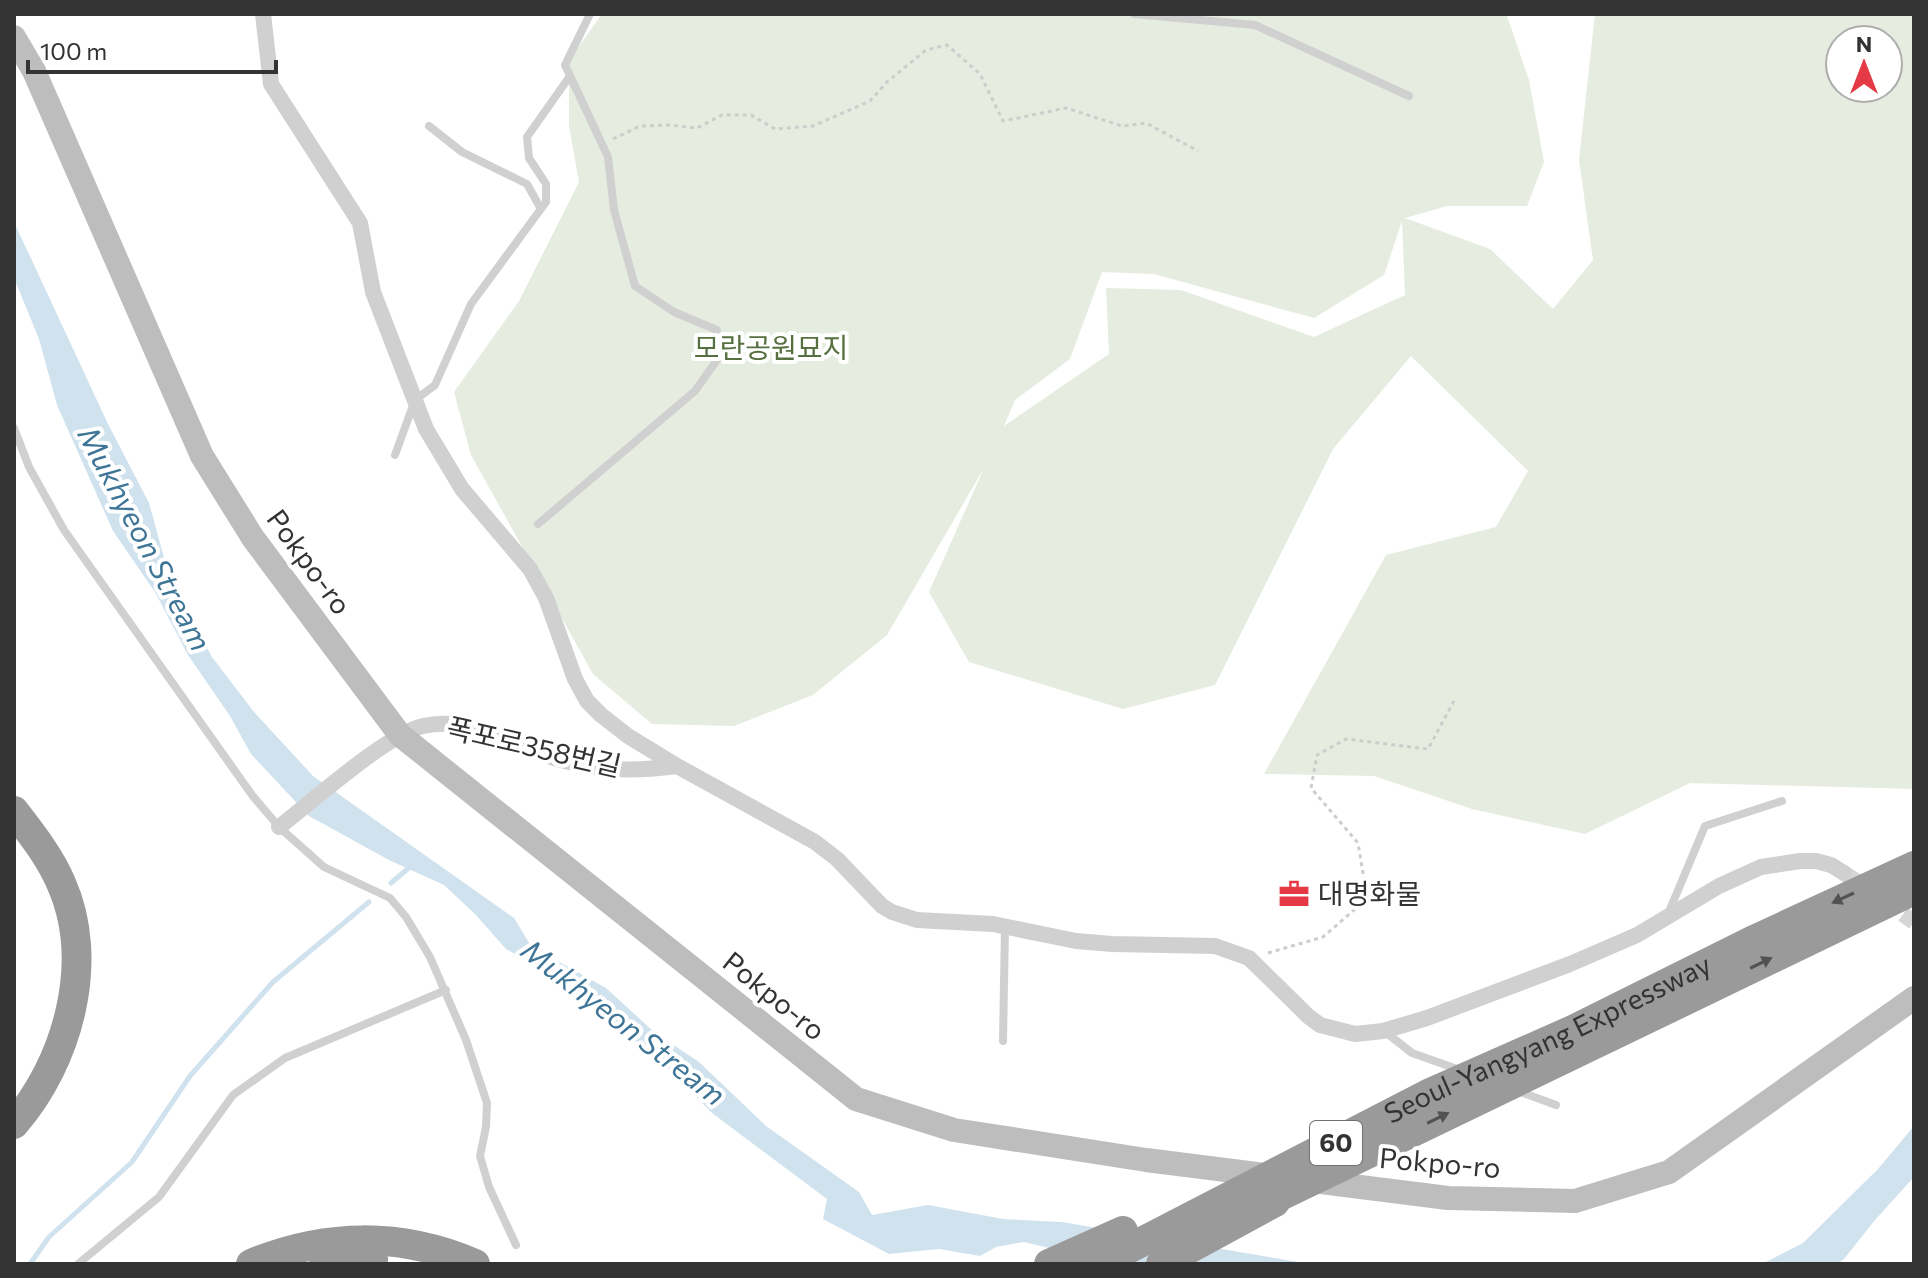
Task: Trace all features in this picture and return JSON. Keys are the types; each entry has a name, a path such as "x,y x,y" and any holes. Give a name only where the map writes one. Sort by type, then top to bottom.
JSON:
{"highway":[{"path":"14,811 37,841 62,883 72,919 76,957 70,1011 55,1063 29,1107 14,1124"},
{"path":"14,844 43,887 53,916 58,977 50,1030 31,1073 14,1100"},
{"name":"Seoul-Yangyang Expressway","path":"1142,1264 1350,1161 1583,1037 1756,939 1914,866"},
{"name":"Seoul-Yangyang Expressway","path":"1099,1264 1428,1094 1583,1037 1914,890"},
{"path":"1049,1264 1428,1094"},
{"path":"1161,1264 1350,1161"},
{"path":"251,1264 298,1247 365,1239 425,1247 475,1264"},
{"path":"324,1264 366,1259 406,1264"}],"main road":[{"name":"Pokpo-ro","path":"14,37 34,71 202,456 253,538 400,735 856,1099 954,1130 1146,1160 1448,1198 1575,1201 1669,1172 1914,998"}],"street":[{"path":"263,14 271,84 360,223 373,292 426,429 462,489 530,569 546,598 575,679 587,701 628,736 815,842 892,912 917,920 1005,926 1060,938 1112,944 1215,946 1249,958 1320,1025 1345,1034 1383,1031 1427,1018 1570,964 1637,935 1719,886 1761,867 1791,861 1816,861 1844,873"},
{"name":"폭포로358번길","path":"279,827 379,749 400,735 422,726 450,723 484,730 549,757 600,768 639,771 677,766"}],"lane":[{"path":"538,524 695,391 717,360 717,330 674,312 635,286 614,210 608,157 565,65 590,14"},
{"path":"1134,14 1255,25 1409,96"},
{"path":"395,455 415,400 435,385 471,304 546,202 546,184 529,158 527,137 570,76"},
{"path":"429,126 462,152 527,184 541,209"},
{"path":"14,428 29,467 64,530 252,795 279,827 324,867 390,898 406,917 446,990 487,1103 480,1156 489,1187 516,1245"},
{"path":"1666,918 1705,826 1782,801"},
{"path":"1003,1041 1005,926"},
{"path":"78,1264 159,1197 233,1095 285,1058 446,990"},
{"path":"1383,1031 1412,1053 1484,1079"},
{"path":"1498,1084 1556,1105"}],"path":[{"path":"602,144 640,126 697,128 722,115 751,115 775,129 813,126 870,101 887,82 926,50 947,45 980,74 1003,121 1066,108 1122,126 1146,123 1198,151"},
{"path":"1249,958 1323,937 1354,910 1364,879 1358,843 1311,788 1317,755 1346,739 1428,749 1454,701"}],"green space":[{"name":"모란공원묘지","path":"602,14 1507,16 1529,80 1544,162 1527,206 1447,206 1405,218 1490,249 1553,309 1593,260 1579,160 1595,14 1914,14 1914,789 1690,783 1585,834 1472,809 1374,776 1264,774 1386,555 1496,527 1528,471 1411,356 1333,449 1215,685 1123,709 969,662 929,592 984,468 887,635 813,695 734,726 652,724 593,674 471,455 454,392 519,301 579,182 569,126 569,60","holes":["1402,221 1405,295 1314,337 1181,290 1106,288 1109,354 1004,426 1015,400 1070,359 1102,272 1154,274 1314,318 1384,275"]}],"water":[{"name":"Mukhyeon Stream","path":"14,222 108,424 149,503 171,583 212,657 254,712 313,776 514,918 531,946 606,988 654,1032 699,1062 766,1126 859,1192 872,1215 928,1205 1003,1219 1062,1222 1310,1264 1115,1264 1024,1242 996,1247 980,1256 939,1249 889,1254 823,1219 827,1199 712,1113 666,1066 558,978 506,949 444,885 389,860 309,816 251,754 230,716 188,655 155,592 113,531 57,405 39,339 14,278"},
{"path":"1914,1126 1914,1177 1844,1259 1837,1264 1762,1264 1803,1243 1878,1169"}],"waterway":[{"path":"391,883 411,866"},
{"path":"30,1264 49,1237 132,1162 190,1076 273,982 369,902"}],"tunnel":[{"path":"1844,873 1914,922"}],"place":[{"name":"대명화물","path":"1294,894"}]}
